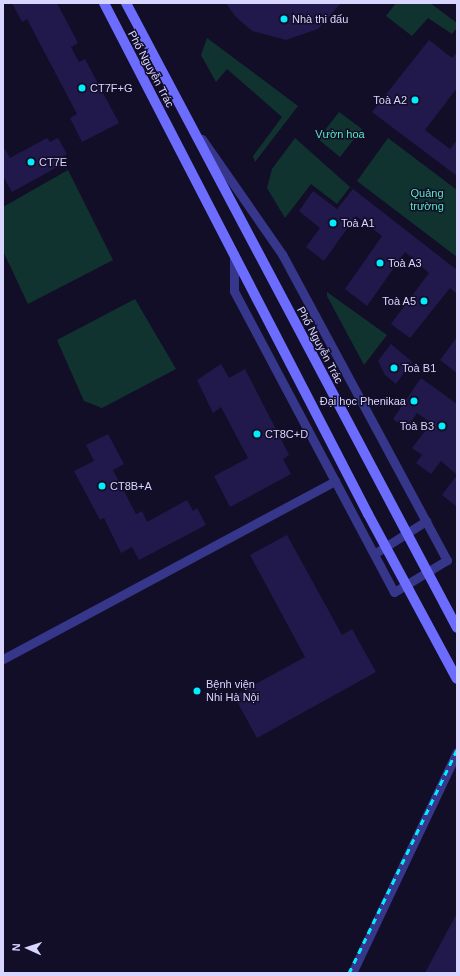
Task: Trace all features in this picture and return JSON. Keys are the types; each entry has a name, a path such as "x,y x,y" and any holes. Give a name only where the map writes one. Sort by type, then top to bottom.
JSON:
{"main road":[{"name":"Phố Nguyễn Trác","path":"104,3 234,252 368,514 457,679"},
{"name":"Phố Nguyễn Trác","path":"126,3 457,628"}],"street":[{"name":"Phố Nguyễn Trác","path":"185,115 282,254 447,560 394,592 234,292 234,252"},
{"path":"3,659 334,481"},
{"path":"374,554 426,521"},
{"path":"352,973 457,752"}],"green space":[{"path":"396,3 430,3 457,23 457,28 452,34 428,18 412,36 386,16"},
{"path":"207,38 298,106 255,162 253,156 282,117 227,69 216,82 201,55"},
{"name":"Vườn hoa","path":"339,112 362,129 340,157 318,139"},
{"path":"295,138 350,187 337,204 311,184 285,218 267,188 272,169"},
{"name":"Quảng trường","path":"388,138 457,190 457,257 357,181"},
{"path":"68,170 113,260 28,304 3,251 3,207"},
{"path":"327,292 387,335 364,365 327,296"},
{"path":"135,299 176,369 102,408 84,401 57,340"}],"building":[{"name":"CT7F+G","path":"12,3 57,3 78,43 71,47 79,62 85,59 119,123 82,142 70,118 77,114 27,19 22,22"},
{"name":"Nhà thi đấu","path":"226,3 341,3 318,29 286,40 252,31 235,16"},
{"name":"Toà A2","path":"429,40 452,58 457,52 457,88 425,130 450,149 457,140 457,176 372,112"},
{"name":"CT7E","path":"47,138 50,142 58,138 67,154 58,159 61,165 12,192 3,176 3,146 10,158"},
{"path":"353,189 457,270 457,294 450,288 410,338 391,324 429,273 405,252 367,306 345,289 382,236 356,216 324,261 306,247 320,228 299,211 313,191 337,209"},
{"path":"457,337 457,373 440,360"},
{"name":"Toà B1","path":"391,344 412,362 396,384 385,375 378,361"},
{"name":"CT8C+D","path":"221,364 229,378 245,369 289,455 283,459 291,474 230,507 214,476 248,458 221,407 213,413 197,380"},
{"path":"421,378 457,404 457,475 441,461 431,474 416,463 422,455 412,448 431,423 417,413 406,429 393,419"},
{"name":"CT8B+A","path":"108,434 124,464 113,470 136,514 142,511 147,522 187,500 193,511 197,508 206,525 139,560 132,547 121,553 104,518 100,520 74,471 94,461 86,445"},
{"path":"457,475 457,507 442,495"},
{"path":"287,535 342,635 352,629 376,672 257,738 234,696 305,657 250,555"},
{"path":"457,913 457,973 425,973"}],"railway":[{"path":"349,973 457,750"}],"place":[{"name":"Nhà thi đấu","path":"284,19"},
{"name":"CT7F+G","path":"82,88"},
{"name":"Toà A2","path":"415,100"},
{"name":"CT7E","path":"31,162"},
{"name":"Toà A1","path":"333,223"},
{"name":"Toà A3","path":"380,263"},
{"name":"Toà A5","path":"424,301"},
{"name":"Toà B1","path":"394,368"},
{"name":"Đại học Phenikaa","path":"414,401"},
{"name":"Toà B3","path":"442,426"},
{"name":"CT8C+D","path":"257,434"},
{"name":"CT8B+A","path":"102,486"},
{"name":"Bệnh viện Nhi Hà Nội","path":"197,691"}]}
